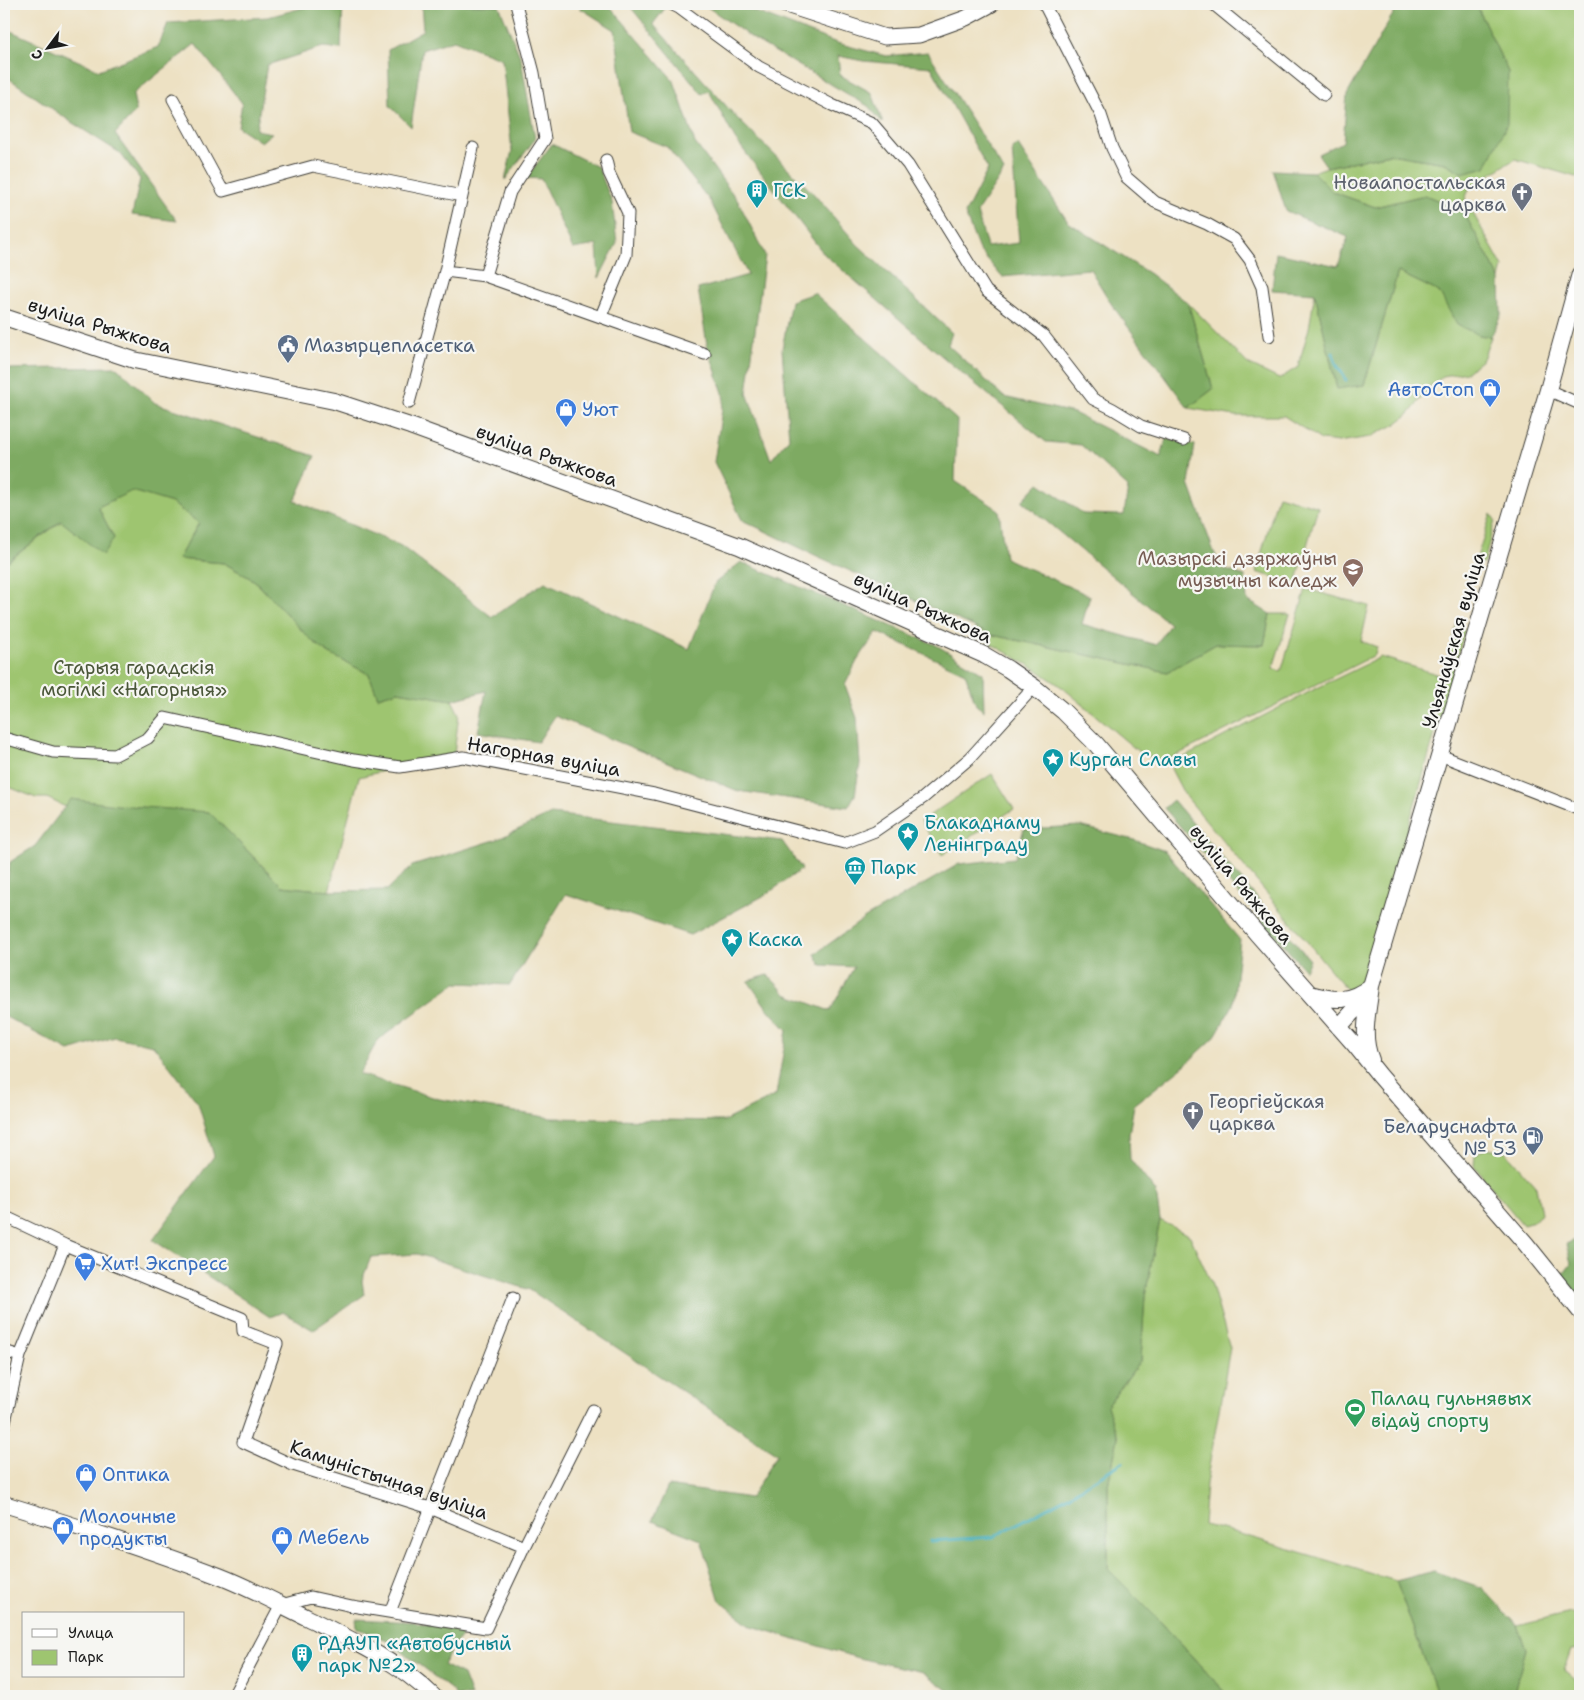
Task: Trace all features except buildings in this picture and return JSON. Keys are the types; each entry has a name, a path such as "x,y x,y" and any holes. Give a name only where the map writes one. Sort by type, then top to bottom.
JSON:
{"main road":[{"name":"Ульянаўская вуліца","path":"1374,1066 1365,1043 1371,986 1548,390 1580,274"},
{"name":"вуліца Рыжкова","path":"4,317 134,360 334,401 410,426 739,546 984,655 1008,669 1063,711 1096,744 1258,935 1374,1066 1380,1076 1526,1244 1580,1311"},
{"path":"1310,994 1337,1000 1351,998 1371,986"},
{"path":"1339,1027 1358,1006 1371,986"},
{"path":"1339,1027 1349,1029 1355,1027 1368,1017"},
{"path":"4,1504 96,1532 221,1577 336,1632 389,1662 433,1696"}],"street":[{"path":"485,276 510,192 546,139 534,73 516,4"},
{"path":"671,4 759,67 872,124 908,165 986,292 1044,336 1093,399 1141,426 1184,440"},
{"path":"783,4 885,37 919,34 966,18 992,4"},
{"path":"1044,4 1101,115 1112,148 1126,177 1155,202 1207,224 1234,239 1250,260 1262,287 1269,336"},
{"path":"1214,4 1324,95"},
{"path":"173,99 223,191 312,166 462,196"},
{"path":"409,403 445,271 474,148"},
{"path":"601,316 626,255 628,212 609,173 606,160"},
{"path":"445,271 485,276 705,354"},
{"path":"1548,390 1580,404"},
{"name":"Нагорная вуліца","path":"4,738 53,752 115,755 148,738 165,718 354,760 400,766 463,757 654,794 844,843 875,831 923,798 970,758 1034,687"},
{"path":"1440,755 1580,810"},
{"path":"4,1216 65,1245 20,1356 4,1426"},
{"name":"Камуністычная вуліца","path":"65,1245 242,1318 243,1331 277,1344 243,1442 293,1465 430,1508 524,1546"},
{"path":"390,1612 513,1298"},
{"path":"4,1351 20,1356"},
{"path":"233,1696 281,1605 311,1597 486,1628 524,1546 593,1410"}],"green space":[{"path":"317,4 343,4 341,49 323,47 267,65 256,130 272,133 261,142 238,127 242,103 195,44 133,94 136,111 115,134 177,221 132,215 140,179 120,153 71,122 4,75 4,28 99,70 158,47 168,23 268,17"},
{"path":"421,4 499,5 521,59 535,139 505,180 512,151 502,59 454,40 422,50 411,127 390,106 388,50 423,30"},
{"path":"582,4 608,4 674,81 695,143 738,201 765,255 747,393 771,460 789,438 782,349 791,301 814,293 957,420 955,481 999,510 1005,558 1090,596 1082,624 1156,645 1170,624 1022,501 1039,483 1084,514 1124,515 1128,487 1081,445 1046,442 951,364 824,254 735,139 709,91 702,94 628,4 659,4 666,7 653,24 737,118 813,193 857,244 952,333 948,345 1004,397 1074,413 1161,457 1166,439 1195,445 1189,484 1214,552 1223,569 1245,576 1247,600 1270,614 1264,645 1216,644 1167,672 992,635 742,520 714,462 724,396 707,345 698,289 748,275 710,201 667,147 629,132 615,30 580,8"},
{"path":"703,4 735,4 837,43 886,56 928,52 1004,171 977,212 987,247 1019,243 1012,149 1018,145 1068,222 1150,274 1188,303 1213,389 1188,408 1112,305 1090,269 1002,277 979,250 965,214 988,169 931,67 863,61 838,56 840,75 872,93 883,123 868,106 755,40"},
{"path":"1400,4 1476,4 1508,72 1507,124 1486,167 1462,173 1445,163 1390,154 1327,167 1318,154 1343,142 1347,95"},
{"path":"1476,4 1580,4 1579,178 1515,159 1470,187 1465,199 1503,267 1500,279 1463,211 1425,195 1375,207 1333,192 1313,172 1327,167 1390,154 1445,163 1462,173 1508,72"},
{"path":"552,144 598,167 612,202 617,243 599,278 597,245 573,249 541,179 526,178"},
{"path":"1273,170 1313,172 1333,192 1375,207 1425,195 1463,211 1500,279 1501,315 1491,337 1479,335 1457,325 1439,292 1398,272 1364,385 1337,389 1315,293 1272,290 1276,253 1338,266 1348,237 1286,211"},
{"path":"1398,272 1439,292 1458,325 1479,335 1491,337 1483,359 1467,372 1443,376 1429,388 1410,413 1396,424 1370,437 1339,442 1321,440 1284,416 1235,416 1188,408 1213,389 1188,303 1248,364 1279,379 1298,367 1309,328 1315,293 1337,388 1364,385"},
{"path":"117,367 155,403 315,456 295,501 401,546 492,617 545,582 689,649 715,583 741,562 936,645 983,673 984,711 976,705 965,673 877,632 857,661 845,685 857,718 860,764 855,795 848,807 738,791 555,716 538,742 478,732 486,691 452,700 398,691 378,697 369,674 328,653 310,639 255,581 224,563 178,559 199,523 172,503 132,491 98,507 114,538 103,555 61,521 4,564 4,369"},
{"name":"Старыя гарадскія могілкі «Нагорныя»","path":"132,490 172,503 199,523 178,559 224,563 255,581 310,639 328,653 369,674 378,697 398,691 452,700 459,714 454,754 359,777 329,891 282,886 209,812 86,817 47,798 36,798 4,785 4,564 62,521 114,538 98,507"},
{"path":"1278,495 1318,507 1296,584 1256,572"},
{"path":"1491,514 1495,520 1484,563 1475,563"},
{"path":"1306,589 1369,606 1361,641 1377,647 1375,655 1167,760 1159,760 1139,752 1063,688 1037,670 974,634 975,627 992,635 1167,672 1216,644 1264,645 1270,614 1290,614 1273,668 1281,672"},
{"path":"1457,623 1465,630 1364,980 1360,986 1349,992 1184,794 1171,769 1173,763 1381,657 1443,676"},
{"path":"992,774 1014,809 942,855 921,821"},
{"path":"71,799 117,805 209,812 282,886 329,891 387,890 412,866 498,839 551,814 782,841 802,869 767,894 690,935 566,894 510,985 456,983 378,1040 359,1074 439,1099 551,1118 724,1121 776,1095 787,1030 767,1008 748,981 768,975 786,994 830,1011 854,967 821,965 815,954 865,918 959,864 1015,858 1024,829 1080,826 1134,840 1165,851 1240,940 1233,1005 1214,1038 1186,1064 1134,1105 1129,1134 1130,1159 1156,1192 1160,1220 1145,1296 1141,1360 1107,1406 1118,1438 1108,1485 1108,1569 1158,1619 1228,1696 955,1696 923,1672 858,1658 752,1626 720,1601 701,1540 652,1521 668,1486 750,1498 777,1454 530,1290 417,1254 371,1257 362,1280 364,1295 313,1330 283,1312 270,1317 153,1240 214,1156 198,1103 153,1045 115,1037 69,1051 4,1016 4,902 10,862 35,846"},
{"path":"1173,800 1310,960 1305,970 1164,808"},
{"path":"1487,1148 1505,1151 1536,1187 1541,1213 1534,1222 1523,1225 1474,1166 1475,1154"},
{"path":"1160,1220 1190,1236 1211,1282 1230,1348 1206,1484 1203,1525 1230,1531 1396,1581 1438,1696 1228,1696 1158,1619 1108,1569 1108,1485 1118,1438 1107,1406 1141,1360 1145,1296"},
{"path":"1580,1238 1580,1302 1560,1278 1571,1263 1566,1244"},
{"path":"1433,1571 1483,1588 1517,1626 1526,1649 1513,1696 1438,1696 1396,1581"},
{"path":"1571,1613 1580,1615 1580,1649 1571,1650 1564,1670 1580,1684 1580,1696 1513,1696 1526,1649 1517,1626"},
{"path":"356,1619 415,1622 465,1632 455,1644 443,1665 463,1675 471,1696 456,1696 453,1691 387,1640 357,1628"}],"waterway":[{"path":"1333,353 1336,364 1346,380"},
{"path":"930,1541 993,1537 1063,1499 1123,1462"}],"place":[{"name":"ГСК","path":"757,209"},
{"name":"Новаапостальская царква","path":"1522,212"},
{"name":"Мазырцепласетка","path":"288,364"},
{"name":"АвтоСтоп","path":"1490,408"},
{"name":"Уют","path":"566,428"},
{"name":"Мазырскі дзяржаўны музычны каледж","path":"1353,588"},
{"name":"Курган Славы","path":"1053,778"},
{"name":"Блакаднаму Ленінграду","path":"908,852"},
{"name":"Парк","path":"855,886"},
{"name":"Каска","path":"732,958"},
{"name":"Георгіеўская царква","path":"1193,1131"},
{"name":"Беларуснафта № 53","path":"1533,1156"},
{"name":"Хит! Экспресс","path":"85,1282"},
{"name":"Палац гульнявых відаў спорту","path":"1355,1428"},
{"name":"Оптика","path":"86,1493"},
{"name":"Молочные продукты","path":"63,1546"},
{"name":"Мебель","path":"282,1556"},
{"name":"РДАУП «Автобусный парк №2»","path":"302,1673"}]}
